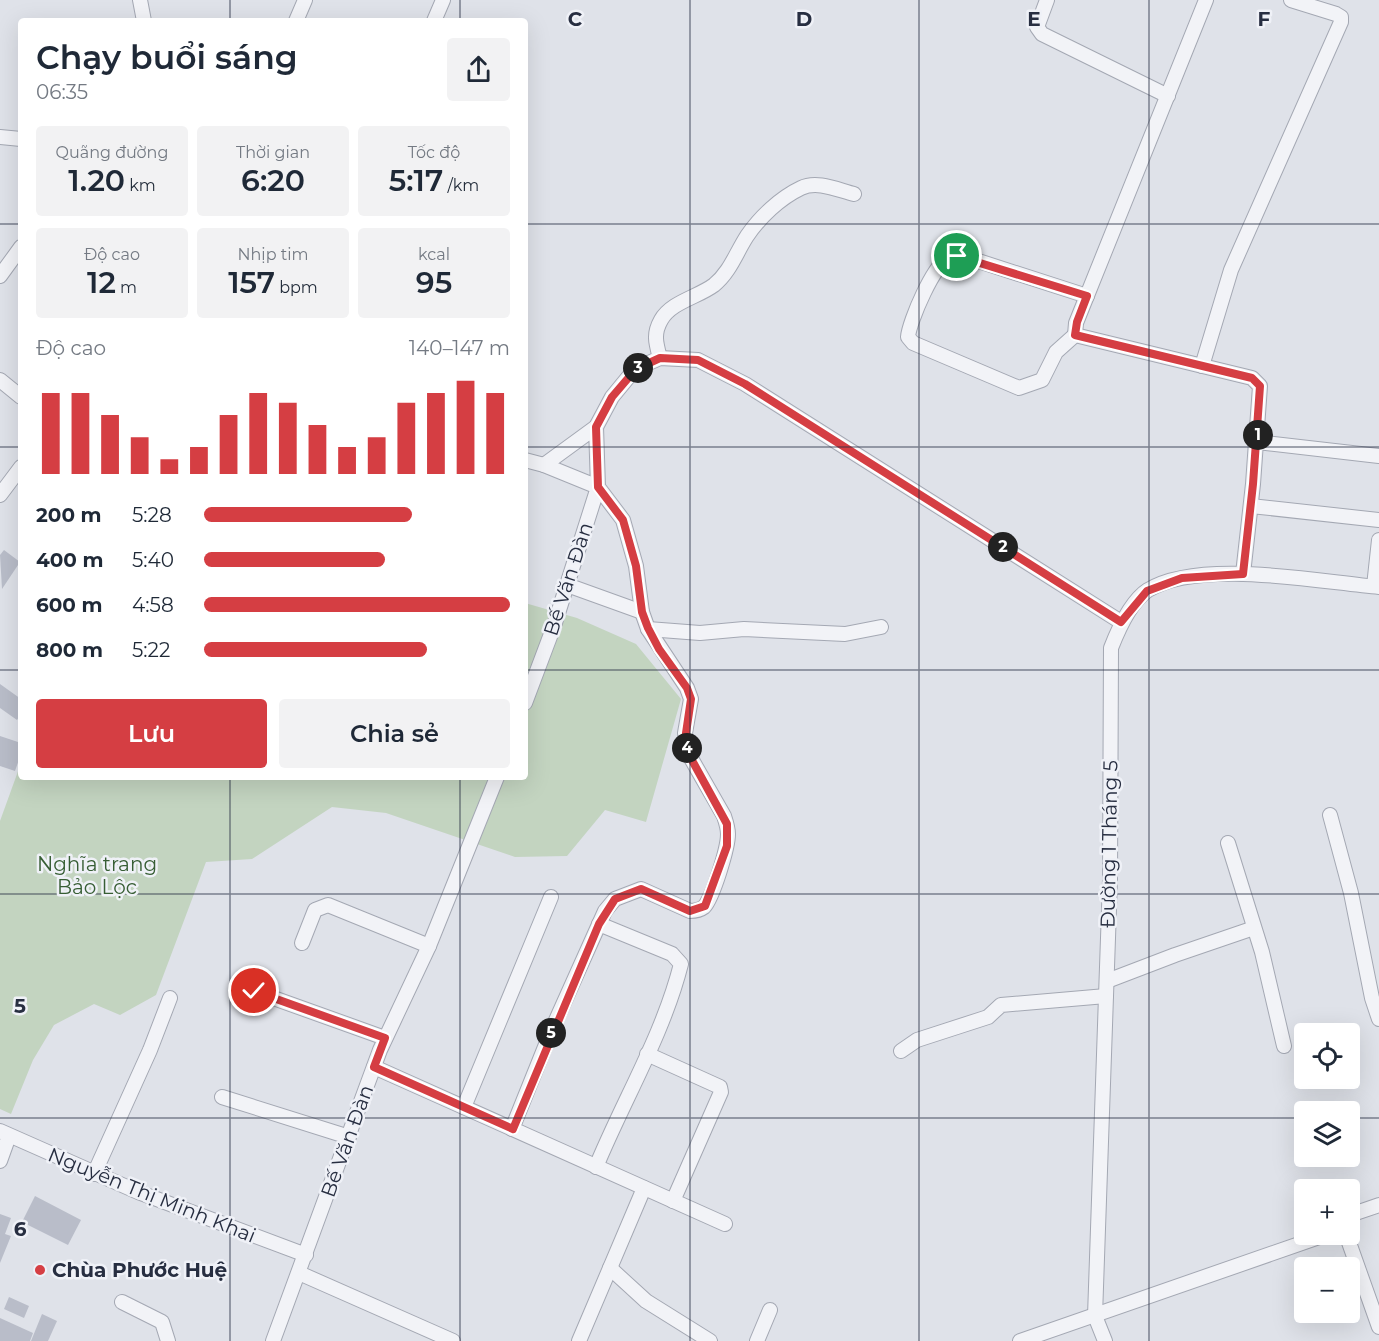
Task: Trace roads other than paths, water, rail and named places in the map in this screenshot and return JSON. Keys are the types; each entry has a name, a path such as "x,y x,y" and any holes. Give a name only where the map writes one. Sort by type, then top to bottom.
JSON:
{"street":[{"path":"141,0 144,18"},
{"path":"297,18 305,0"},
{"path":"435,18 443,0"},
{"path":"1047,0 1037,27 1041,34 1168,96"},
{"path":"1087,296 969,258 951,256 945,260 928,287 909,326 908,337 913,343 1019,388 1042,380 1056,352 1075,335 1077,322 1087,296 1206,0"},
{"path":"1202,366 1231,270 1341,22 1341,16 1291,0"},
{"path":"0,137 18,139"},
{"path":"660,358 654,338 662,317 668,311 713,285 725,274 761,218 782,200 802,187 816,184 854,194"},
{"path":"0,276 18,251"},
{"path":"1075,335 1252,378 1260,386 1257,442 1243,574"},
{"path":"544,465 596,427 612,397 636,369 660,358 698,360 745,384 1121,622"},
{"path":"0,380 18,395"},
{"name":"Bế Văn Đàn","path":"528,695 567,585 598,487 596,427"},
{"path":"1257,442 1379,456"},
{"path":"513,1129 599,924 615,899 641,889 690,911 698,910 709,897 727,846 727,824 724,816 693,766 685,742 691,711 687,688 659,649 648,628 642,612 636,566 623,520 598,487 528,461"},
{"path":"0,495 18,471"},
{"path":"1251,506 1379,520"},
{"path":"1377,587 1379,540"},
{"name":"Đường 1 Tháng 5","path":"1105,1341 1095,1316 1107,981 1111,648 1121,622 1147,591 1182,578 1243,574 1377,587"},
{"path":"567,585 642,612"},
{"path":"648,628 700,633 744,628 844,633 881,627"},
{"name":"Bế Văn Đàn","path":"273,1341 385,1038 429,946 496,780"},
{"path":"1330,814 1351,893 1372,998 1379,1019"},
{"path":"1228,843 1254,928 1284,1046"},
{"path":"464,1107 551,897"},
{"path":"302,943 315,910 328,905 429,946"},
{"path":"597,1167 674,989 681,964 672,954 599,924"},
{"path":"1107,981 1254,928"},
{"path":"254,991 385,1038"},
{"path":"901,1051 917,1040 988,1017 1001,1005 1106,996"},
{"path":"94,1174 150,1050 170,998"},
{"path":"647,1054 720,1087 721,1092 673,1201"},
{"path":"374,1067 725,1224"},
{"path":"222,1096 349,1137"},
{"path":"0,1161 4,1134"},
{"name":"Nguyễn Thị Minh Khai","path":"4,1134 94,1174 306,1254"},
{"path":"579,1341 644,1188"},
{"path":"1360,1212 1379,1205"},
{"path":"1020,1341 1297,1245"},
{"path":"1350,1245 1378,1321"},
{"path":"610,1268 646,1301 710,1341"},
{"path":"299,1273 453,1341"},
{"path":"122,1302 162,1322 168,1341"},
{"path":"757,1341 770,1310"}],"place":[{"name":"Chùa Phước Huệ","path":"40,1270"}],"park label":[{"name":"Nghĩa trang Bảo Lộc","path":"97,876"}]}
